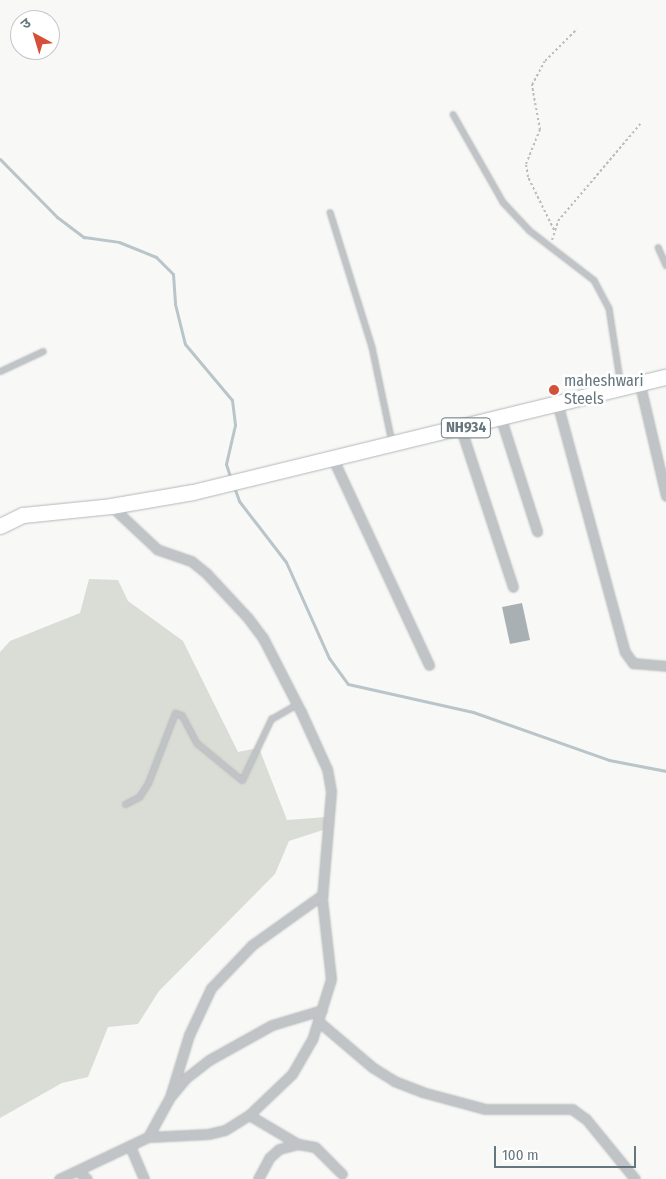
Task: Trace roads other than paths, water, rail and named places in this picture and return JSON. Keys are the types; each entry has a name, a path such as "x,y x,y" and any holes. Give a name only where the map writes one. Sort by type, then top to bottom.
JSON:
{"highway":[{"name":"NH934","path":"0,526 23,515 111,506 193,492 501,420 666,377"}],"street":[{"path":"640,385 666,496"},
{"path":"558,406 625,652 634,663 666,666"},
{"path":"501,420 537,531"},
{"path":"461,429 513,587"},
{"path":"333,459 428,666"},
{"path":"59,1179 148,1137 208,1134 225,1130 249,1115 292,1074 318,1021 331,979 322,895 331,791 327,769 297,704 263,638 206,573 191,561 157,549 111,506"},
{"path":"148,1137 170,1097 196,1017 217,980 252,944 322,895"},
{"path":"170,1097 186,1078 210,1060 272,1025 322,1010"},
{"path":"318,1021 372,1067 394,1081 422,1092 485,1108 572,1109 586,1118 635,1179"},
{"path":"249,1115 298,1144 315,1147 342,1174"},
{"path":"258,1179 269,1158 279,1149 298,1144"},
{"path":"130,1146 144,1179"},
{"path":"78,1171 88,1179"}],"lane":[{"path":"453,114 503,202 553,247 594,280 609,308 621,390"},
{"path":"330,212 372,346 393,446"},
{"path":"658,247 666,265"},
{"path":"0,371 43,351"},
{"path":"125,804 139,797 148,783 175,714 182,715 197,743 242,780 271,719 297,704"}],"waterway":[{"path":"0,159 57,217 84,237 119,242 156,257 173,274 175,304 185,344 232,400 235,425 226,464 231,479"},
{"path":"234,487 239,501 286,562 329,658 348,684 473,712 609,760 666,771"}],"place":[{"name":"maheshwari Steels","path":"554,390"}]}
